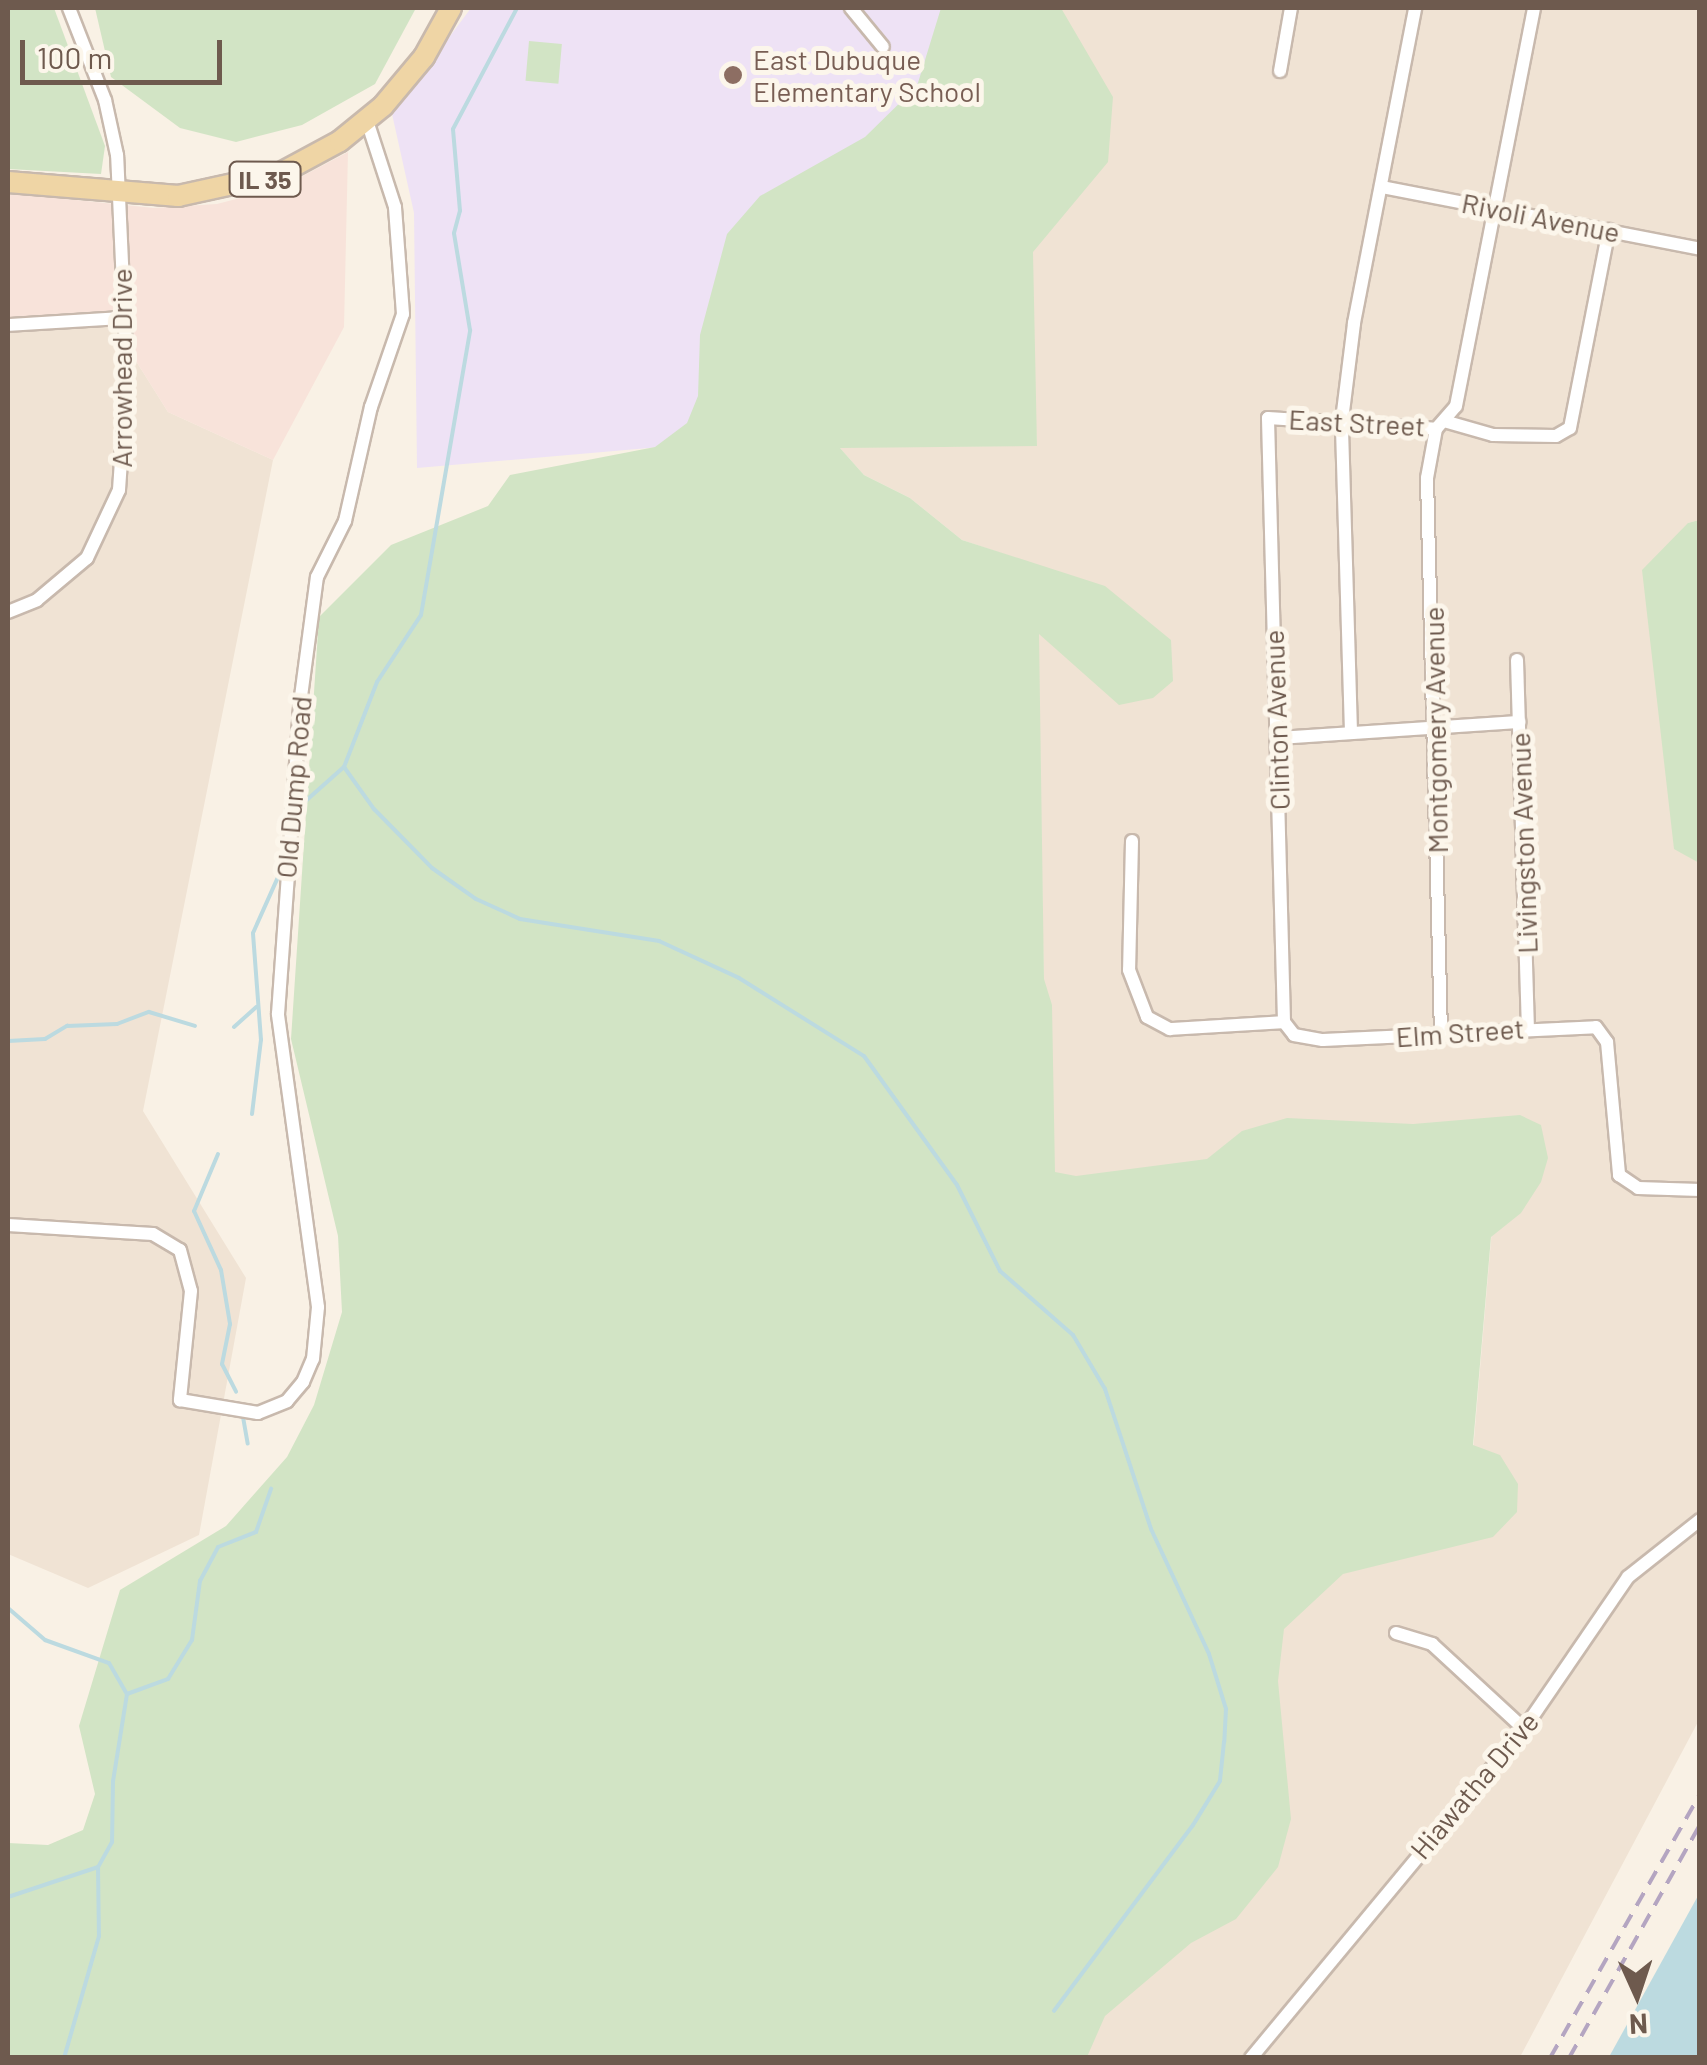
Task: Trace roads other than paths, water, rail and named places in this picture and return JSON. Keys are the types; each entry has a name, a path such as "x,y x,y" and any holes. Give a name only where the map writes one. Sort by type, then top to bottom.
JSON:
{"main road":[{"name":"IL 35","path":"8,182 178,196 244,186 314,158 367,121 410,76 451,8"}],"street":[{"name":"Arrowhead Drive","path":"8,612 72,573 108,523 119,490 125,420 124,318 114,132 70,8"},
{"path":"852,8 883,46"},
{"path":"1280,71 1291,8"},
{"path":"1351,732 1342,420 1354,322 1415,8"},
{"name":"Montgomery Avenue","path":"1441,1033 1428,478 1440,425 1461,392 1534,8"},
{"name":"Old Dump Road","path":"8,1225 168,1239 180,1250 190,1280 180,1400 227,1411 258,1413 288,1401 309,1369 316,1333 316,1277 278,1028 279,954 311,600 345,521 370,407 403,314 395,207 367,121"},
{"name":"Rivoli Avenue","path":"1382,187 1700,249"},
{"name":"East Street","path":"1268,418 1440,425 1493,435 1556,436 1570,428 1576,406 1609,230"},
{"path":"8,325 124,318"},
{"name":"Clinton Avenue","path":"1268,418 1284,1022"},
{"name":"Livingston Avenue","path":"1517,660 1528,1026"},
{"path":"1278,738 1436,724 1518,722"},
{"path":"1132,842 1129,970 1147,1016 1170,1029 1284,1022"},
{"name":"Elm Street","path":"1284,1022 1294,1035 1324,1040 1528,1026 1596,1027 1608,1042 1616,1164 1625,1182 1700,1190"},
{"name":"Hiawatha Drive","path":"1252,2058 1524,1730 1628,1577 1700,1520"},
{"path":"1396,1633 1432,1644 1524,1730"}],"water":[{"path":"1699,1894 1699,2057 1609,2057"}],"waterway":[{"path":"300,806 344,767 377,682 421,615 470,330 454,233 460,211 453,129 517,8"},
{"path":"344,767 374,809 432,868 476,899 520,919 659,941 739,978 864,1056 957,1185 1000,1271 1073,1335 1105,1389 1151,1529 1209,1654 1226,1709 1224,1742 1220,1781 1193,1825 1054,2011"},
{"path":"252,1114 261,1040 253,933 283,866"},
{"path":"234,1027 256,1007"},
{"path":"8,1041 45,1039 67,1026 117,1024 149,1012 195,1026"},
{"path":"218,1154 194,1211 221,1270 230,1324 222,1364 236,1392"},
{"path":"243,1417 248,1444"},
{"path":"127,1694 168,1679 192,1640 200,1581 218,1547 256,1532 271,1489"},
{"path":"8,1608 45,1640 109,1663 127,1694 113,1781 112,1842 98,1867 99,1936 64,2058"},
{"path":"8,1897 98,1867"}],"railway":[{"path":"1550,2058 1700,1794"},
{"path":"1569,2058 1700,1825"}],"place":[{"name":"East Dubuque Elementary School","path":"733,75"}]}
